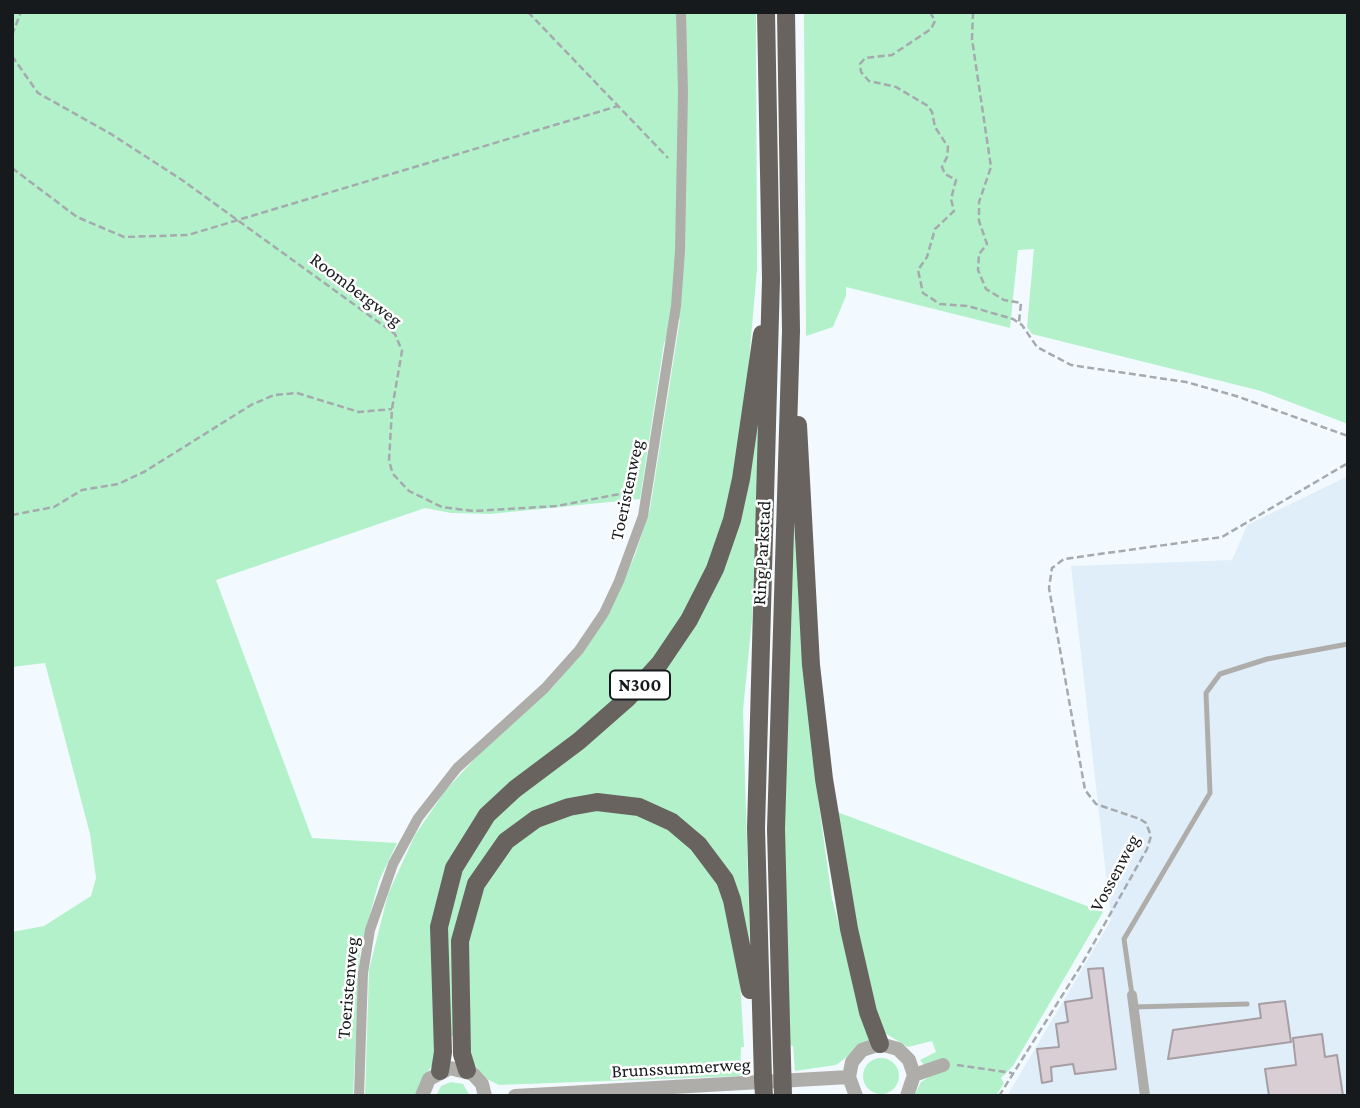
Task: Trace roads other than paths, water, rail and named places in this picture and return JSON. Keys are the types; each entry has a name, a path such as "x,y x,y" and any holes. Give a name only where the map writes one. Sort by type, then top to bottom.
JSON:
{"highway":[{"name":"Ring Parkstad","path":"764,1096 757,740 771,279 766,12"},
{"name":"Ring Parkstad","path":"783,1096 776,829 790,331 786,12"},
{"name":"N300","path":"440,1070 443,1052 439,927 454,868 487,815 515,789 579,741 628,698 660,663 689,620 715,569 732,520 741,479 752,387 771,279"},
{"path":"790,331 817,725 849,929 868,1013 880,1044"},
{"name":"N300","path":"467,1070 461,1054 460,941 476,884 495,854 521,829 553,811 597,802 629,805 659,815 684,830 712,859 724,880 737,919 763,1062"}],"street":[{"name":"Toeristenweg","path":"359,1096 361,1002 366,948 393,864 418,818 457,768 545,688 587,638 604,612 632,551 648,487 676,306 682,173 681,12"},
{"path":"1132,995 1144,1096"},
{"path":"856,1096 849,1077 856,1055 869,1046 880,1044 892,1046 904,1054 914,1074 907,1096"},
{"path":"914,1074 943,1065"},
{"path":"422,1096 429,1079 440,1070 450,1068 467,1070 478,1079 485,1096"},
{"name":"Brunssummerweg","path":"515,1096 849,1077"}],"lane":[{"path":"1132,995 1124,939 1209,793 1206,693 1220,674 1267,659 1348,643"},
{"path":"1134,1007 1247,1004"}]}
